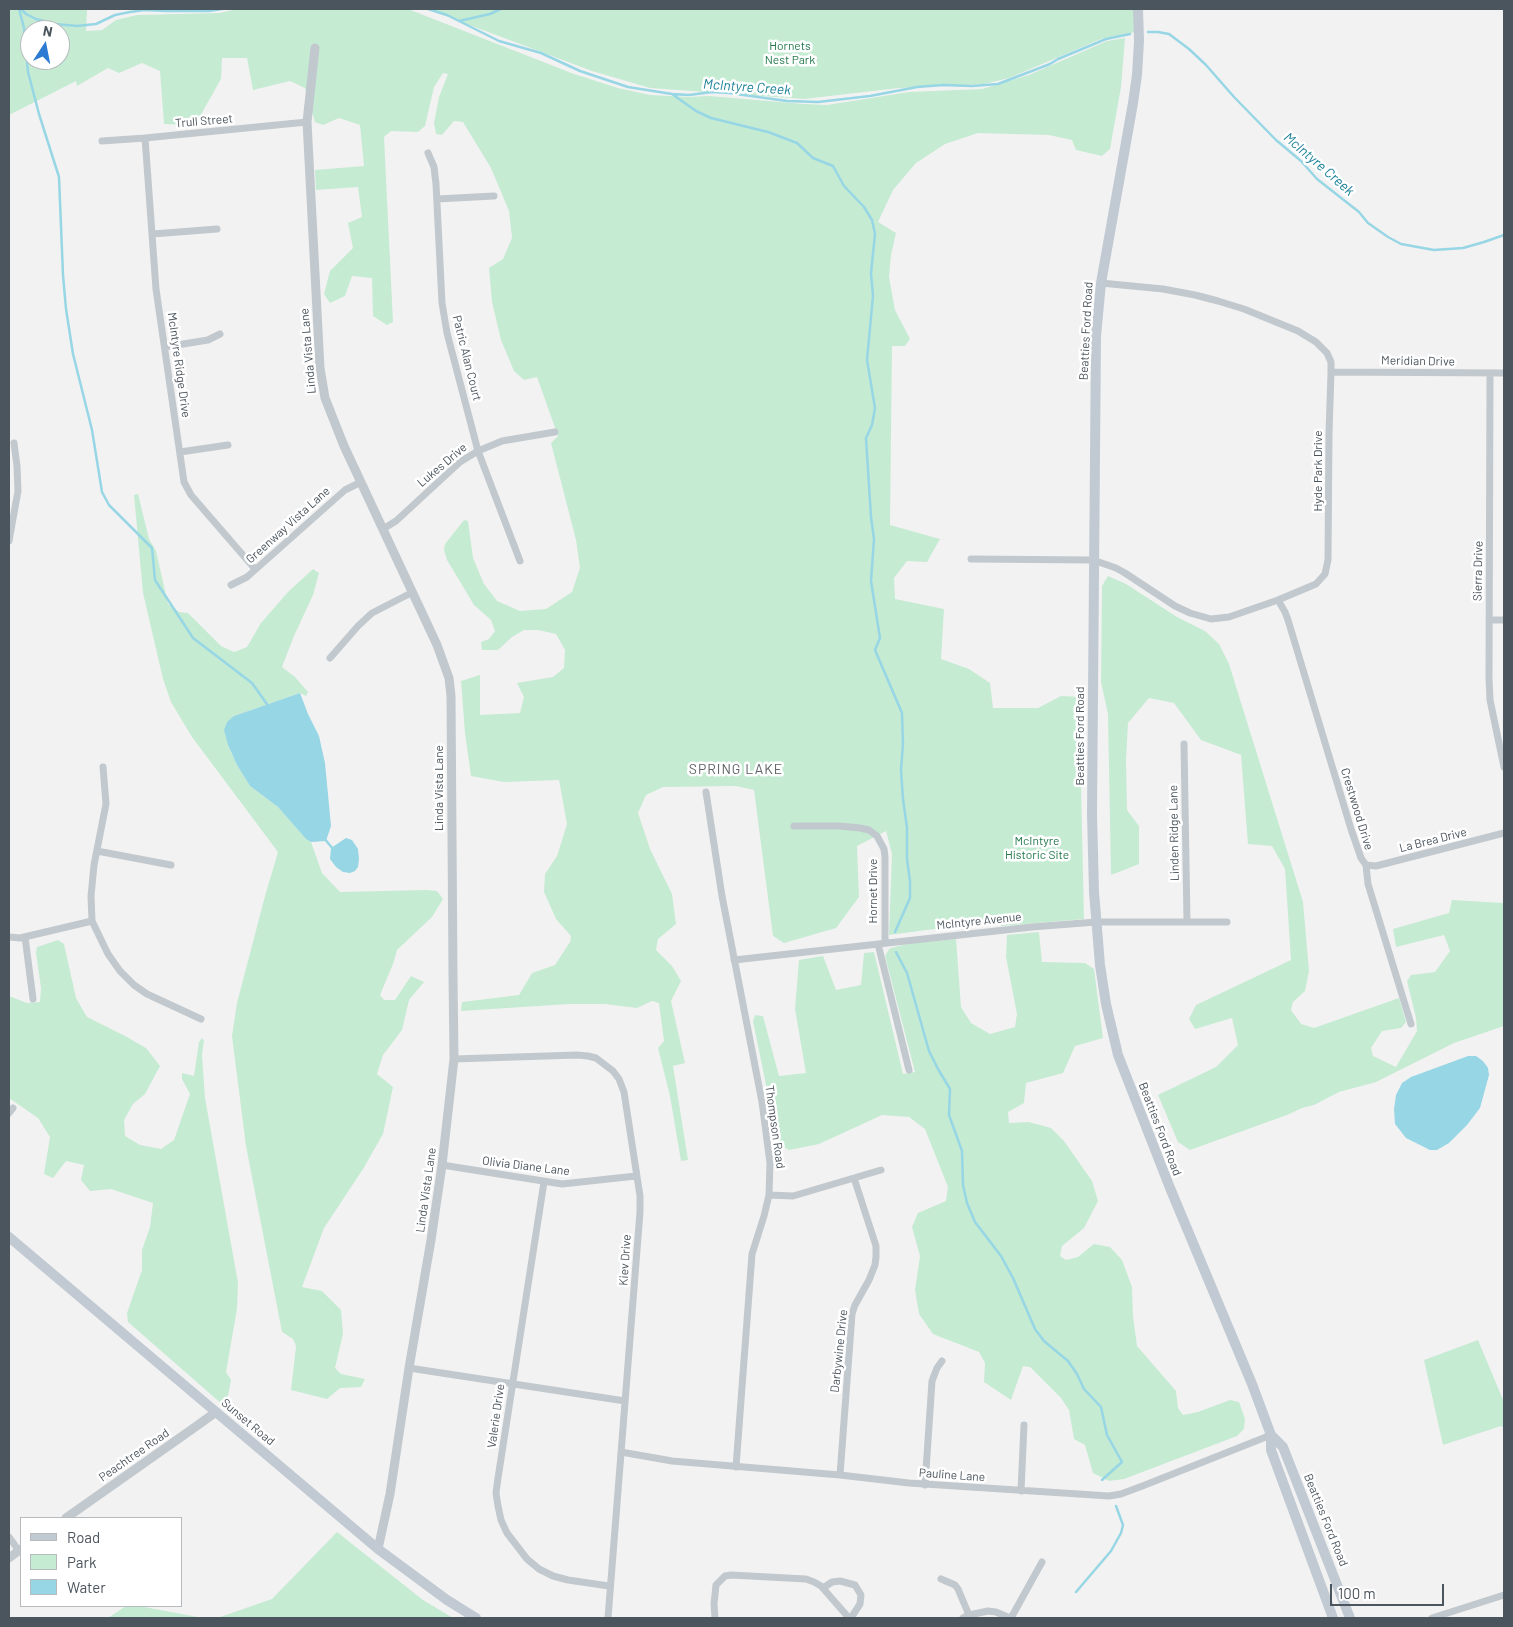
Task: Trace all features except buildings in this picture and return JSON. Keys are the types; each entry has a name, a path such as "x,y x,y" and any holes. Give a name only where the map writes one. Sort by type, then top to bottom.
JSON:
{"main road":[{"name":"Beatties Ford Road","path":"1138,9 1138,53 1135,90 1101,283 1096,356 1092,814 1093,866 1100,964 1106,1004 1118,1055 1170,1188 1272,1435 1283,1447 1350,1618"},
{"name":"Sunset Road","path":"9,1237 378,1549 447,1600 476,1618"},
{"name":"Beatties Ford Road","path":"1272,1435 1271,1450 1333,1618"}],"street":[{"name":"Linda Vista Lane","path":"315,48 307,122 322,386 329,413 414,592 444,664 451,696 454,1059 432,1240 409,1368 390,1494 378,1549"},
{"name":"Trull Street","path":"102,141 307,122"},
{"name":"McIntyre Ridge Drive","path":"145,138 156,289 184,482 191,495 256,569"},
{"name":"Patric Alan Court","path":"428,152 434,167 444,317 478,451 520,561"},
{"path":"437,199 494,196"},
{"path":"153,234 217,229"},
{"name":"Hyde Park Drive","path":"971,559 1093,560 1116,568 1175,606 1211,619 1229,617 1316,584 1326,569 1329,540 1331,372 1331,362 1327,352 1316,342 1298,331 1244,309 1195,295 1101,283"},
{"path":"165,346 208,340 220,334"},
{"name":"Meridian Drive","path":"1331,372 1504,373"},
{"name":"Sierra Drive","path":"1490,373 1490,700 1504,767"},
{"name":"Lukes Drive","path":"383,529 396,521 460,462 478,451 502,441 555,432"},
{"path":"9,541 18,490 14,442"},
{"path":"180,452 228,445"},
{"name":"Greenway Vista Lane","path":"231,585 247,577 345,490 361,482"},
{"path":"330,658 372,613 414,592"},
{"name":"Crestwood Drive","path":"1278,600 1288,620 1351,829 1361,858 1366,865 1368,884 1411,1024"},
{"path":"1489,620 1504,620"},
{"name":"Linden Ridge Lane","path":"1184,744 1186,922"},
{"path":"103,767 106,804 92,883 92,920 108,954 120,972 134,985 147,994 201,1019"},
{"name":"Thompson Road","path":"706,792 722,896 762,1102 770,1172 764,1216 752,1254 736,1467"},
{"name":"Hornet Drive","path":"794,826 839,826 869,830 877,836 884,849 882,944 909,1070"},
{"name":"La Brea Drive","path":"1366,865 1376,866 1504,833"},
{"path":"97,851 171,865"},
{"path":"9,936 25,936 92,920"},
{"name":"McIntyre Avenue","path":"734,960 1096,922 1227,922"},
{"path":"25,936 33,999"},
{"name":"Kiev Drive","path":"454,1059 577,1055 596,1058 605,1064 619,1079 624,1092 640,1212 609,1586 608,1618"},
{"name":"Olivia Diane Lane","path":"442,1165 562,1184 636,1176"},
{"path":"768,1195 794,1196 882,1170"},
{"name":"Darbywine Drive","path":"840,1476 852,1314 875,1265 876,1257 876,1246 854,1178"},
{"name":"Valerie Drive","path":"544,1182 496,1493 501,1520 507,1534 527,1559 539,1569 553,1576 585,1584 609,1586"},
{"path":"925,1485 932,1381 942,1361"},
{"path":"409,1368 625,1401"},
{"name":"Peachtree Road","path":"67,1517 216,1412"},
{"path":"1021,1491 1024,1425"},
{"name":"Pauline Lane","path":"621,1452 672,1461 925,1485 1109,1496 1121,1494 1272,1435"},
{"path":"9,1537 20,1550 9,1558"},
{"path":"941,1579 955,1585 966,1616 988,1611 1010,1618 1042,1562"},
{"path":"715,1618 716,1585 725,1576 731,1575 806,1579 823,1588 850,1618 860,1604 861,1595 855,1586 840,1581 832,1582 823,1588"},
{"path":"1432,1618 1504,1595"}],"green space":[{"name":"McIntyre Historic Site","path":"9,9 121,9 87,10 86,31 102,30 116,20 137,15 220,13 236,9 408,9 574,74 618,88 650,95 709,96 827,105 909,92 982,89 1029,75 1107,41 1125,38 1121,87 1110,149 1102,156 1076,150 1072,140 1049,135 978,133 945,144 916,163 893,190 878,222 896,233 889,277 895,310 910,339 905,346 892,346 890,525 940,539 927,562 907,561 894,578 895,599 944,609 941,659 969,669 990,683 993,708 1038,708 1061,696 1081,697 1080,739 1084,919 1001,926 1000,919 985,920 957,926 889,935 892,854 886,831 857,846 859,897 836,928 784,943 773,936 754,790 736,786 663,787 646,795 638,813 650,849 672,894 676,924 658,939 656,950 672,966 681,981 671,1001 685,1063 673,1066 688,1160 681,1161 670,1096 658,1048 664,1041 659,1003 652,1001 637,1008 605,1004 569,1004 461,1011 462,1002 519,995 532,973 555,965 570,942 571,936 556,919 544,892 545,874 557,856 567,824 559,780 504,782 471,776 461,681 480,675 480,715 520,713 524,697 517,683 553,677 564,668 565,650 556,634 538,630 524,630 512,637 498,650 482,650 481,642 489,639 495,631 491,620 474,605 447,560 444,550 445,544 464,520 468,521 473,558 484,584 497,601 520,611 546,609 572,592 580,568 576,540 551,443 558,436 537,377 524,380 514,371 501,340 492,302 489,268 503,259 512,238 509,211 491,168 463,122 454,121 442,135 436,134 434,123 439,97 448,74 443,73 434,87 425,126 418,132 391,131 384,137 393,322 387,325 373,316 372,278 352,276 345,296 330,303 324,294 330,271 353,248 348,223 362,217 358,187 316,190 315,170 364,166 360,125 339,118 323,125 315,122 305,88 290,81 253,90 247,58 222,58 221,79 195,125 164,124 160,71 142,63 119,73 108,68 77,86 76,81 9,115"},
{"name":"Hornets Nest Park","path":"427,9 1134,9 1135,32 1101,39 1009,78 984,84 899,88 804,99 650,88 592,71"},
{"path":"138,494 149,539 156,551 168,604 179,612 188,613 221,646 234,652 247,647 261,623 288,592 313,569 319,573 313,595 282,667 295,677 308,692 306,696 300,693 234,716 228,745 237,765 250,786 278,807 306,839 311,842 322,873 340,892 427,890 437,891 443,899 432,917 397,950 380,995 384,1000 395,1000 411,976 424,982 409,1000 402,1030 383,1055 377,1074 393,1087 383,1134 363,1169 324,1228 302,1287 322,1291 341,1310 343,1334 335,1368 341,1374 365,1379 361,1387 340,1388 327,1399 291,1390 296,1346 293,1339 282,1332 246,1146 232,1036 237,1003 278,852 192,737 171,702 163,679 143,593 134,495"},
{"path":"1108,576 1126,584 1177,617 1205,631 1219,644 1229,664 1303,902 1309,971 1305,991 1293,1002 1291,1010 1301,1024 1314,1028 1399,998 1406,1022 1401,1028 1382,1031 1371,1048 1373,1056 1396,1067 1417,1031 1416,1018 1407,981 1411,975 1435,972 1450,951 1444,935 1396,947 1393,929 1449,913 1452,900 1504,903 1504,1026 1454,1043 1376,1082 1339,1092 1314,1105 1190,1150 1178,1142 1158,1095 1216,1067 1238,1045 1232,1018 1195,1029 1189,1019 1196,1005 1291,960 1285,869 1272,846 1248,844 1241,755 1201,740 1174,703 1149,698 1128,723 1126,760 1127,810 1139,826 1139,864 1111,875 1108,714 1101,682 1102,586"},
{"path":"1039,932 1042,962 1085,963 1094,969 1103,1038 1075,1046 1063,1073 1026,1083 1024,1103 1008,1112 1009,1123 1029,1122 1051,1128 1064,1141 1092,1181 1098,1201 1084,1228 1062,1246 1060,1256 1066,1260 1078,1257 1094,1244 1110,1247 1122,1260 1132,1287 1133,1317 1137,1346 1176,1391 1178,1408 1183,1415 1198,1412 1230,1400 1239,1402 1245,1419 1244,1429 1237,1436 1124,1479 1109,1481 1093,1473 1085,1445 1074,1439 1069,1410 1061,1398 1030,1367 1023,1366 1011,1400 984,1382 985,1363 979,1352 933,1334 919,1314 915,1290 920,1256 912,1227 918,1213 946,1201 948,1187 925,1129 909,1117 882,1115 819,1144 789,1150 778,1144 753,1021 755,1015 763,1016 779,1076 806,1073 795,1009 799,960 823,956 836,990 861,985 864,953 874,952 903,1074 915,1072 885,956 890,948 913,943 956,939 961,1007 971,1023 990,1034 1015,1027 1017,1014 1006,957 1007,935"},
{"path":"58,940 64,944 76,998 87,1017 146,1048 160,1066 145,1094 133,1104 124,1120 125,1136 140,1145 161,1149 174,1140 190,1094 182,1079 182,1073 194,1076 199,1042 202,1038 204,1040 202,1055 205,1098 238,1283 237,1309 226,1372 231,1380 227,1401 223,1405 128,1322 127,1313 142,1270 142,1250 150,1227 153,1203 111,1189 90,1191 81,1180 84,1165 66,1161 53,1178 44,1174 50,1137 38,1118 9,1098 9,996 27,1003 40,1002 41,988 36,953 37,947"},
{"path":"1478,1340 1504,1402 1504,1428 1501,1426 1443,1445 1424,1360"},
{"path":"337,1532 423,1600 453,1618 217,1618 272,1599"},
{"path":"124,1607 144,1607 203,1618 108,1618"}],"water":[{"path":"300,693 319,736 325,763 331,826 326,841 311,842 306,839 278,807 250,786 237,765 224,730 227,722 234,716"},
{"path":"346,838 352,840 358,849 358,867 350,873 343,872 330,859 331,848"},
{"path":"1468,1056 1476,1056 1488,1068 1489,1075 1480,1108 1467,1125 1449,1143 1437,1150 1430,1150 1406,1138 1395,1124 1394,1109 1396,1095 1402,1083 1411,1077"}],"waterway":[{"path":"19,9 24,28 28,72 59,177 66,309 73,354 92,430 102,492 109,505 152,548 155,580 193,638 252,683 269,707"},
{"name":"McIntyre Creek","path":"21,9 36,19 55,24 77,26 96,24 115,15 144,10 209,11 222,9"},
{"name":"McIntyre Creek","path":"428,9 447,15 499,41 541,53 580,71 628,87 672,94 729,93 787,101 818,102 870,96 917,87 998,84 1050,64 1106,39 1130,34"},
{"path":"459,21 490,14 501,9"},
{"name":"McIntyre Creek","path":"1148,32 1169,34 1189,49 1276,140 1301,161 1317,179 1359,212 1368,223 1388,237 1401,244 1434,250 1463,248 1504,235"},
{"path":"672,94 696,111 711,118 768,132 797,143 813,158 833,166 844,186 864,207 872,220 875,234 871,273 873,296 867,360 875,408 872,425 866,438 874,539 871,581 880,638 875,650 902,713 903,744 901,770 910,881 910,898 895,932"},
{"path":"324,838 333,849"},
{"path":"896,952 907,973 929,1051 950,1089 949,1115 962,1151 963,1185 967,1203 975,1222 1001,1256 1013,1278 1035,1329 1044,1341 1068,1361 1084,1389 1101,1407 1107,1435 1122,1462 1102,1480"},
{"path":"1076,1592 1111,1551 1121,1533 1123,1525 1116,1506"}],"district":[{"name":"SPRING LAKE","path":"736,769"}]}
